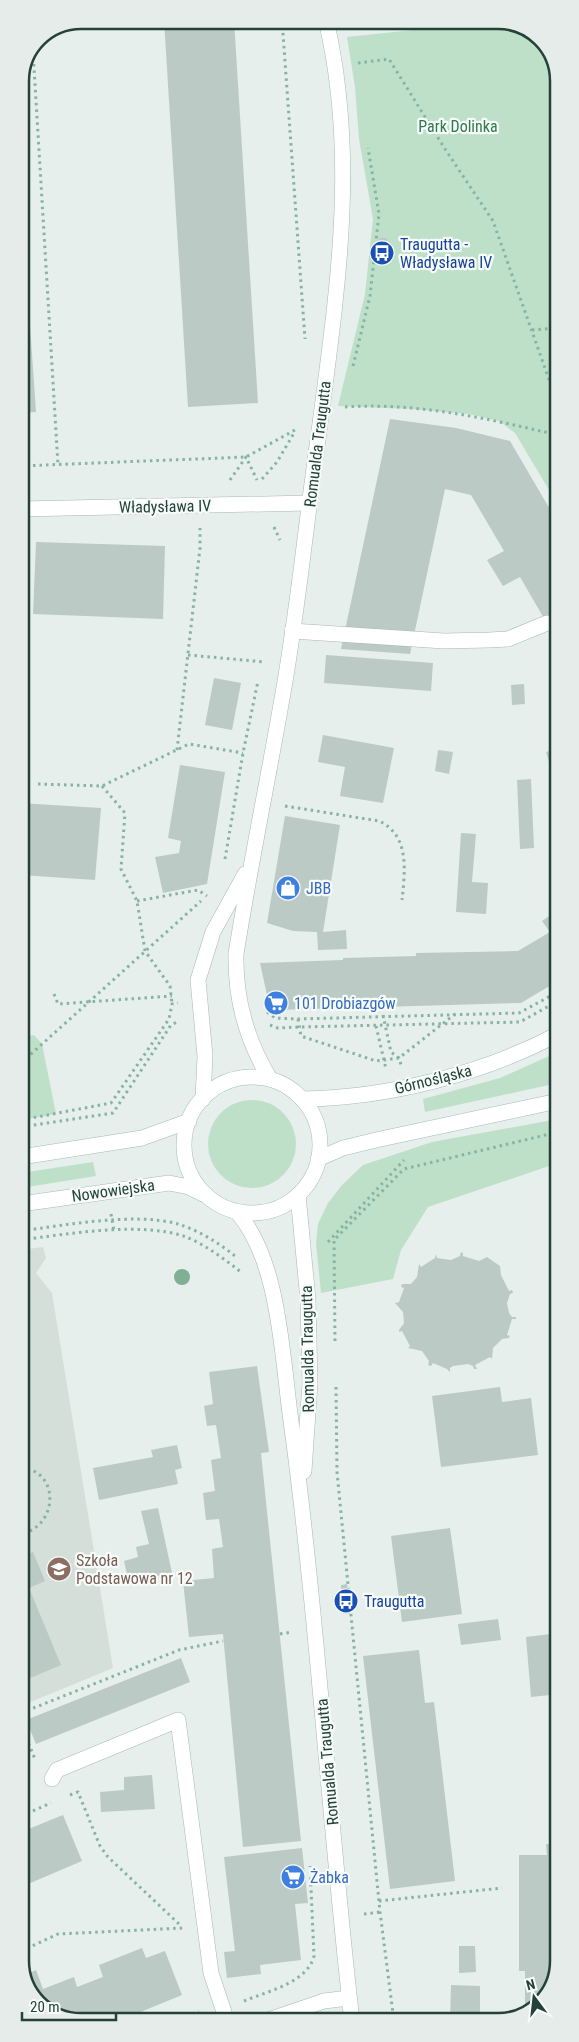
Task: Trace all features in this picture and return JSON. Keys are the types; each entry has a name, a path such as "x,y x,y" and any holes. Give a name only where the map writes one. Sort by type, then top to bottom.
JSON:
{"street":[{"name":"Romualda Traugutta","path":"270,1079 251,1042 238,993 236,954 288,663 335,299 343,209 344,165 342,122 327,29"},
{"name":"Władysława IV","path":"29,509 309,502"},
{"path":"292,631 444,641 489,640 508,639 547,623"},
{"name":"Romualda Traugutta","path":"203,1099 205,1056 198,1000 198,980 213,932 251,864"},
{"name":"Górnośląska","path":"302,1099 357,1096 430,1080 485,1066 550,1038"},
{"path":"251,1078 270,1079 281,1083 302,1099 310,1110 318,1129 320,1148 315,1170 305,1188 287,1204 270,1210 247,1213 225,1209 203,1194 191,1176 185,1150 189,1121 203,1099 214,1089 229,1082 251,1078"},
{"path":"318,1159 343,1148 550,1103"},
{"path":"29,1157 142,1138 189,1121"},
{"name":"Nowowiejska","path":"29,1203 169,1183 189,1187 203,1194"},
{"name":"Romualda Traugutta","path":"298,1195 308,1300 310,1383 302,1503"},
{"name":"Romualda Traugutta","path":"237,1212 244,1219 265,1264 278,1318 302,1503 351,2013"},
{"path":"52,1779 57,1770 178,1720 211,1973 224,2013"},
{"path":"289,2013 324,2001 349,1998"}],"path":[{"path":"283,29 305,344"},
{"path":"356,55 357,63 389,59 445,149 494,221 550,382"},
{"path":"34,60 58,465"},
{"path":"532,330 550,329"},
{"path":"412,409 469,414 550,432"},
{"path":"246,457 259,483 277,462 295,430 297,420"},
{"path":"29,466 246,457 295,430"},
{"path":"260,503 260,518 274,528 280,543"},
{"path":"177,750 200,548 199,520"},
{"path":"261,671 264,654"},
{"path":"188,655 288,663"},
{"path":"225,864 243,753 259,680"},
{"path":"38,784 102,786 189,744 243,753"},
{"path":"29,1118 111,1103 169,1020 172,1004 170,986 145,951 137,901 121,869 125,813 102,786"},
{"path":"263,802 379,821 390,826 402,851 405,871 402,900"},
{"path":"137,901 198,890 207,896"},
{"path":"29,1055 212,891"},
{"path":"238,993 253,991 261,1007 275,1018 519,1013 550,996"},
{"path":"54,994 58,1004 172,996"},
{"path":"172,1004 198,1000"},
{"path":"376,1026 520,1022 550,1005"},
{"path":"298,1018 301,1036 376,1061 399,1058 455,1014"},
{"path":"335,1345 334,1240 404,1169 550,1134"},
{"path":"29,1239 87,1232 145,1231 171,1233 204,1246 244,1275"},
{"path":"336,1384 337,1472 379,1901 393,2013"},
{"path":"29,1471 36,1473 44,1481 49,1491 50,1502 48,1514 42,1523 29,1531"},
{"path":"292,1623 293,1642"},
{"path":"280,1634 293,1632"},
{"path":"29,1711 179,1650 223,1641"},
{"path":"29,1744 38,1766"},
{"path":"61,1799 78,1792 104,1852 184,1928 186,1937"},
{"path":"29,1812 53,1802"},
{"path":"231,2013 288,1983 312,1966 314,1956 310,1865"},
{"path":"379,1901 502,1888"},
{"path":"29,1947 58,1934 184,1928"}],"shaded area":[{"name":"Szkoła Podstawowa nr 12","path":"43,1247 46,1258 36,1273 52,1293 113,1668 29,1703 29,1249"}],"green space":[{"name":"Park Dolinka","path":"423,29 502,29 524,36 543,55 549,71 550,81 550,492 515,433 499,421 469,414 412,409 338,406 365,294 373,219 359,139 355,87 347,37"},
{"path":"34,1035 42,1044 56,1114 29,1119 29,1036"},
{"path":"550,1056 550,1085 425,1112 423,1099 500,1078"},
{"path":"252,1100 269,1103 277,1107 289,1119 293,1127 296,1144 293,1161 289,1169 277,1181 269,1185 252,1188 235,1185 227,1181 215,1169 211,1161 208,1144 211,1127 215,1119 227,1107 235,1103"},
{"path":"550,1120 550,1166 428,1207 401,1250 393,1279 321,1293 316,1243 318,1224 328,1203 342,1185 363,1165 432,1142"},
{"path":"93,1162 96,1176 29,1187 29,1172"}],"building":[{"path":"165,29 235,29 258,403 188,407"},
{"path":"379,238 387,238 385,263 377,262"},
{"path":"29,310 36,412 29,412"},
{"path":"390,419 456,428 510,441 550,509 550,629 520,577 503,586 487,560 504,551 471,495 445,489 410,654 341,649"},
{"path":"36,542 165,546 163,619 33,614"},
{"path":"326,655 433,663 431,691 324,683"},
{"path":"214,678 241,683 232,730 205,725"},
{"path":"524,684 525,704 512,705 511,685"},
{"path":"323,735 394,748 383,803 340,796 345,767 318,762"},
{"path":"438,750 453,752 449,774 435,771"},
{"path":"550,751 550,765 546,752"},
{"path":"180,765 225,772 207,884 163,893 155,857 179,853 181,841 168,838"},
{"path":"531,779 534,848 520,849 517,780"},
{"path":"29,804 101,808 95,880 29,876"},
{"path":"285,816 340,825 323,932 346,930 347,949 318,950 317,932 293,931 267,923"},
{"path":"461,833 476,834 472,882 488,883 486,914 456,912"},
{"path":"550,916 550,932 542,921"},
{"path":"550,932 550,986 521,1003 277,1010 269,1004 260,963 416,956 416,953 518,951"},
{"path":"461,1252 463,1256 479,1261 487,1257 500,1266 501,1275 509,1291 512,1290 513,1293 510,1294 507,1303 509,1313 512,1317 516,1317 516,1319 512,1319 507,1335 510,1336 509,1338 502,1339 493,1348 492,1359 490,1357 475,1365 477,1369 468,1364 453,1366 450,1368 450,1372 433,1363 431,1366 428,1365 429,1361 422,1351 408,1348 410,1346 402,1331 399,1332 404,1323 403,1312 395,1303 399,1302 404,1288 401,1287 402,1284 411,1284 417,1277 419,1264 421,1267 435,1258 436,1254 437,1258 451,1260 460,1256"},
{"path":"257,1366 269,1452 261,1453 301,1841 243,1847 223,1634 189,1637 183,1581 214,1578 212,1549 223,1547 219,1519 206,1520 203,1493 215,1491 211,1460 221,1458 216,1425 207,1426 204,1406 213,1404 209,1372"},
{"path":"500,1387 502,1402 531,1398 538,1455 441,1467 432,1396"},
{"path":"177,1445 182,1468 175,1470 178,1484 99,1500 93,1468 153,1457 151,1450"},
{"path":"158,1508 172,1573 129,1583 124,1561 138,1557 136,1547 149,1544 141,1511"},
{"path":"450,1528 462,1614 402,1622 391,1536"},
{"path":"33,1552 45,1581 29,1588 29,1554"},
{"path":"347,1584 350,1614 343,1614 341,1585"},
{"path":"29,1588 61,1665 29,1679"},
{"path":"498,1619 501,1640 461,1645 458,1624"},
{"path":"550,1634 550,1695 531,1697 526,1637"},
{"path":"419,1650 425,1703 434,1702 455,1881 390,1889 363,1656"},
{"path":"181,1658 190,1682 36,1744 29,1727 29,1719"},
{"path":"152,1775 155,1809 101,1812 100,1792 124,1790 124,1777"},
{"path":"63,1815 82,1861 29,1884 29,1829"},
{"path":"546,1844 550,1844 550,1968 545,1984 539,1993 525,2005 525,1971 519,1971 519,1855 547,1855"},
{"path":"302,1848 308,1903 295,1904 301,1960 260,1965 261,1974 227,1978 224,1952 235,1951 224,1857"},
{"path":"459,1946 475,1946 476,1972 459,1973"},
{"path":"142,1948 146,1958 165,1951 182,1995 138,2013 77,2013 61,2009 47,2000 36,1987 30,1973 36,1970 43,1989 74,1977 77,1987 103,1977 99,1965"},
{"path":"451,1985 480,1986 480,2013 450,2013"}],"place":[{"name":"Traugutta - Władysława IV","path":"382,253"},
{"name":"JBB","path":"288,888"},
{"name":"101 Drobiazgów","path":"276,1003"},
{"name":"Szkoła Podstawowa nr 12","path":"59,1569"},
{"name":"Traugutta","path":"346,1601"},
{"name":"Żabka","path":"293,1877"}]}
